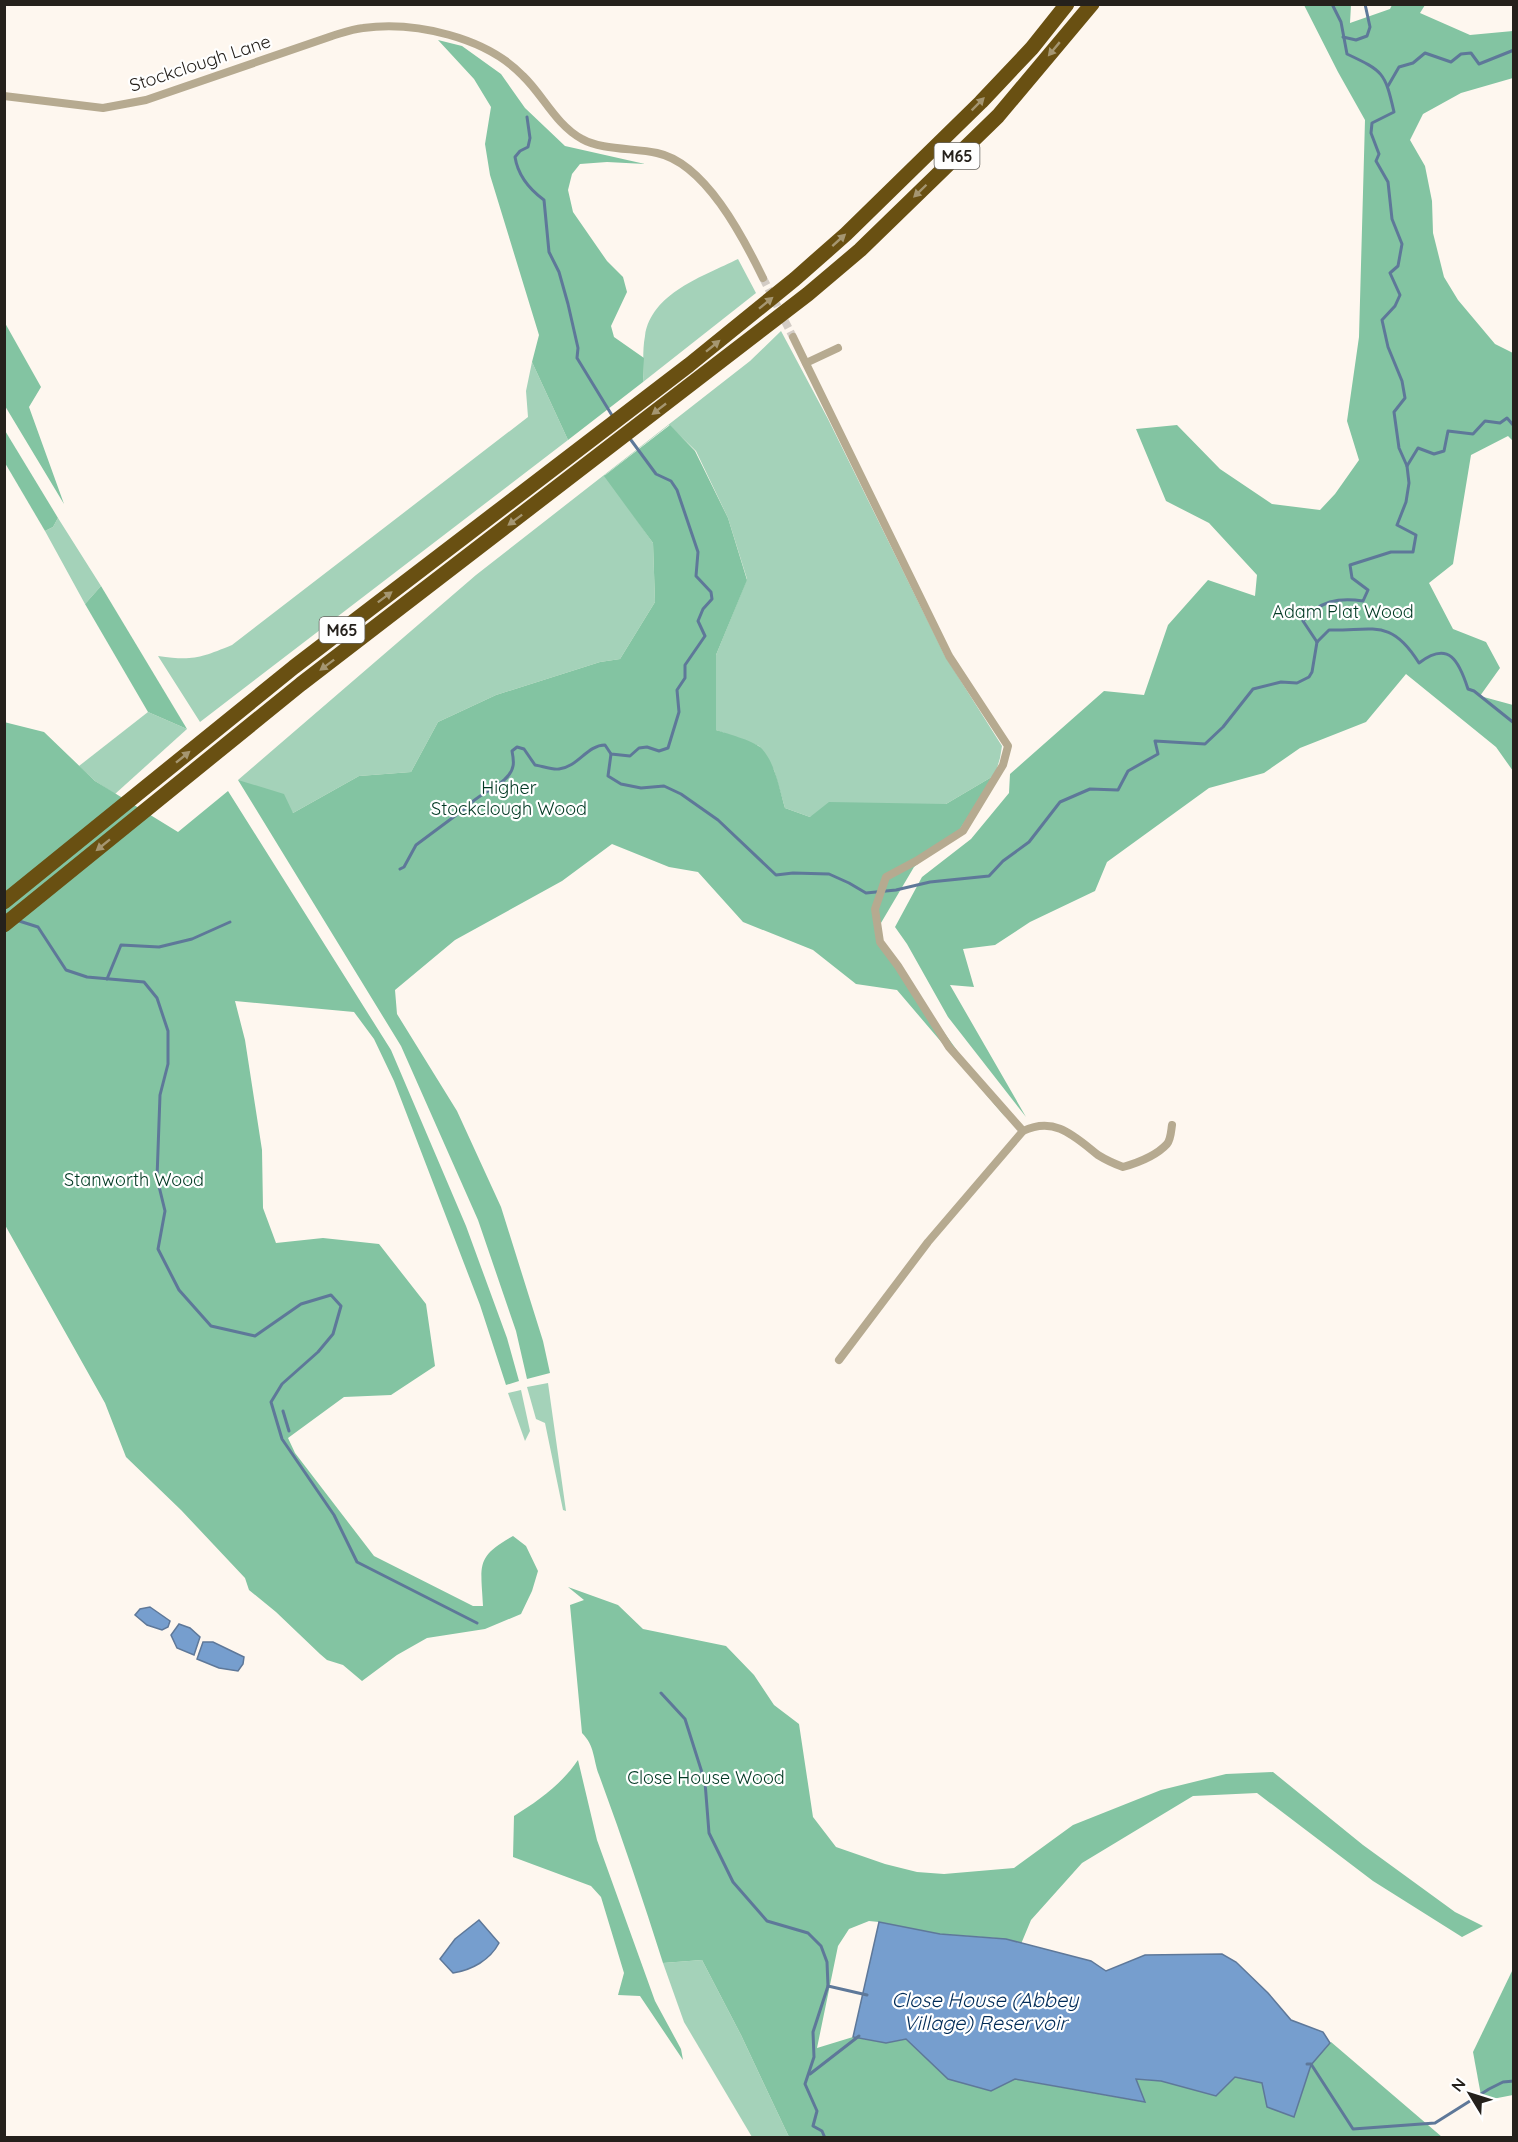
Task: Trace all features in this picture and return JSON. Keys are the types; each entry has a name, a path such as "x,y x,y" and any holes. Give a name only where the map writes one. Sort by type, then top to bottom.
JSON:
{"highway":[{"name":"M65","path":"4,902 294,667 689,365 795,279 846,234 981,102 1032,48 1067,4"},
{"name":"M65","path":"4,925 301,684 750,340 860,250 998,116 1092,4"}],"street":[{"name":"Stockclough Lane","path":"4,96 103,108 146,100 332,36 363,28 402,28 448,33 494,54 524,76 553,112 582,139 594,144 661,154 690,170 735,226 763,278"},
{"path":"793,338 949,656 1008,746 1003,765 992,787 963,831 886,877 875,909 880,942 950,1047 1023,1131"},
{"path":"806,363 838,348"},
{"path":"839,1360 928,1242 1023,1131 1044,1125 1063,1128 1100,1156 1123,1167 1138,1162 1165,1146 1169,1142 1172,1125"}],"green space":[{"name":"Adam Plat Wood","path":"1304,5 1351,5 1350,23 1390,9 1392,5 1425,5 1420,13 1470,35 1513,31 1513,78 1461,93 1423,114 1410,140 1425,166 1432,201 1433,233 1444,277 1458,300 1495,344 1513,353 1513,441 1508,436 1471,455 1453,564 1429,583 1453,629 1486,642 1500,668 1480,696 1513,705 1513,771 1496,747 1406,674 1366,722 1300,748 1264,773 1209,788 1107,862 1095,891 1030,922 995,945 963,949 974,987 950,985 1026,1117 948,1017 895,927 922,877 971,839 1009,793 1010,774 1104,691 1144,695 1168,625 1208,580 1255,596 1257,575 1209,523 1166,501 1136,429 1177,425 1220,469 1272,504 1320,510 1335,494 1359,460 1347,421 1359,337 1365,120"},
{"path":"438,40 462,46 501,74 525,108 565,146 645,164 607,162 580,164 572,174 568,190 573,212 607,261 623,277 627,292 611,326 614,337 644,358 643,382 568,440 532,362 539,335 490,175 485,144 491,107 474,79"},
{"path":"738,259 756,293 643,382 645,336 649,321 657,308 668,297 695,279"},
{"path":"5,323 41,387 29,407 64,504 5,406"},
{"path":"781,331 828,419 945,656 1002,746 995,775 946,804 888,804 810,817 785,808 774,770 759,746 716,730 716,655 747,579 728,518 696,451 669,425 605,475 653,543 655,602 620,659 600,662 496,695 438,722 411,772 359,776 293,813 238,780 476,575 750,361"},
{"path":"532,362 568,440 200,722 158,656 196,657 232,645 528,417 526,391"},
{"name":"Higher Stockclough Wood","path":"670,425 695,451 728,518 747,580 716,655 716,730 760,747 773,767 785,808 810,817 829,802 946,804 995,775 960,829 914,867 878,928 885,951 1006,1118 897,990 856,984 813,950 743,922 698,872 669,867 612,844 562,881 455,940 395,990 397,1014 457,1111 501,1207 543,1341 550,1373 527,1379 516,1331 478,1220 401,1046 238,780 284,794 293,813 359,776 411,772 438,722 496,695 600,662 620,659 655,602 653,543 604,476"},
{"path":"4,429 58,518 53,527 45,531 5,463"},
{"path":"58,518 101,586 85,604 45,531 53,527"},
{"path":"101,586 187,729 148,712 85,604"},
{"path":"148,712 187,729 115,794 95,781 79,766"},
{"name":"Stanworth Wood","path":"4,722 44,732 95,781 178,832 228,791 391,1050 466,1226 507,1338 519,1381 506,1385 480,1305 394,1081 374,1039 354,1012 235,1001 245,1040 262,1150 263,1208 276,1243 323,1238 379,1244 426,1304 435,1366 391,1395 344,1397 288,1438 295,1453 374,1556 473,1606 483,1606 482,1571 486,1557 501,1543 513,1536 526,1546 538,1571 521,1614 485,1629 427,1638 397,1655 362,1681 343,1665 327,1660 249,1590 245,1578 181,1510 126,1457 105,1403 5,1225"},
{"path":"548,1383 566,1511 563,1510 545,1423 536,1419 527,1387"},
{"path":"521,1390 530,1431 525,1441 508,1393"},
{"name":"Close House Wood","path":"568,1587 618,1605 643,1629 726,1646 754,1675 774,1705 799,1724 813,1817 836,1847 917,1872 944,1874 1014,1868 1073,1825 1161,1790 1226,1774 1273,1772 1363,1845 1455,1912 1483,1926 1462,1937 1373,1881 1257,1793 1193,1796 1082,1863 1031,1920 1021,1944 996,1938 940,1934 869,1921 849,1929 838,1946 817,2048 853,2037 886,2043 906,2039 948,2079 978,2087 1015,2079 1144,2102 1135,2079 1161,2081 1215,2095 1235,2077 1262,2083 1294,2117 1311,2064 1331,2042 1442,2137 789,2137 741,2035 702,1960 663,1963 599,1775 592,1748 582,1733 570,1605 584,1600"},
{"path":"578,1760 597,1840 655,2001 681,2049 683,2060 640,1996 618,1995 624,1973 601,1897 591,1886 513,1857 514,1816 565,1777"},
{"path":"702,1960 741,2035 789,2137 752,2137 684,2022 663,1963"},
{"path":"1513,1969 1513,2095 1482,2101 1473,2052"}],"water":[{"path":"150,1607 170,1621 168,1627 162,1630 147,1625 135,1615 140,1609"},
{"path":"179,1624 190,1628 200,1637 194,1655 177,1648 171,1635"},
{"path":"203,1642 213,1642 244,1657 243,1664 238,1671 219,1668 197,1659"},
{"path":"479,1920 499,1943 480,1963 453,1973 440,1959 455,1939"},
{"name":"Close House (Abbey Village) Reservoir","path":"879,1922 940,1934 1006,1939 1091,1961 1106,1971 1145,1955 1222,1954 1236,1962 1268,1993 1291,2020 1323,2032 1330,2043 1311,2065 1294,2117 1267,2107 1262,2083 1235,2077 1216,2096 1161,2081 1136,2079 1145,2102 1015,2079 991,2091 948,2079 906,2039 886,2043 853,2037"}],"waterway":[{"path":"1317,642 1303,621 1309,614 1323,605 1338,600 1363,601 1368,590 1352,578 1350,565 1391,552 1413,552 1416,535 1397,525 1406,502 1409,483 1407,466 1399,448 1394,412 1405,398 1402,381 1388,347 1382,320 1395,306 1400,295 1390,273 1398,266 1402,244 1392,219 1388,182 1376,161 1379,154 1371,133 1372,123 1394,112 1388,88 1381,74 1347,54 1341,22 1332,4"},
{"path":"1343,37 1356,40 1367,36 1370,27 1365,4"},
{"path":"1388,86 1399,67 1413,63 1425,53 1451,62 1461,54 1471,53 1479,64 1514,50"},
{"path":"527,117 530,138 528,147 515,157 516,164 525,182 544,200 549,252 559,272 568,304 578,348 577,358 613,417"},
{"path":"1407,466 1418,448 1434,454 1444,451 1448,431 1473,434 1485,421 1500,423 1507,418 1514,426"},
{"path":"400,869 404,867 416,845 506,778 513,766 512,751 517,747 524,749 535,765 556,769 572,764 599,746 605,745 611,754 630,756 639,748 647,747 659,751 668,748 679,712 677,690 685,678 685,665 705,636 698,621 703,609 712,599 711,592 696,576 698,552 677,490 671,481 656,474 628,436"},
{"path":"1317,642 1329,630 1370,629 1390,633 1399,639 1419,663 1429,656 1438,653 1445,654 1456,662 1468,689 1474,691 1514,723"},
{"path":"611,754 608,776 621,784 641,788 664,786 681,794 718,820 776,875 829,874 866,893 896,890 930,882 989,876 1003,861 1029,842 1060,802 1090,789 1118,790 1128,771 1158,754 1155,741 1205,744 1223,727 1253,689 1281,682 1297,683 1309,677 1312,672 1317,642"},
{"path":"16,920 38,927 66,970 87,977 144,982 157,998 168,1031 168,1064 160,1095 157,1178 165,1211 158,1249 179,1290 211,1326 255,1336 301,1304 331,1295 341,1306 333,1334 318,1352 282,1384 271,1402 282,1439 334,1515 357,1562 477,1623"},
{"path":"107,979 121,945 159,947 192,939 230,922"},
{"path":"283,1411 289,1431"},
{"path":"661,1693 685,1719 705,1782 709,1833 733,1882 767,1921 808,1933 821,1946 827,1962 828,1986 867,1995"},
{"path":"825,2138 822,2131 813,2126 817,2111 805,2084 814,2057 813,2032 828,1986"},
{"path":"810,2074 859,2036"},
{"path":"1307,2064 1311,2064 1353,2129 1435,2123 1489,2089 1503,2082 1514,2081"}],"tunnel":[{"path":"763,278 793,337"}]}
